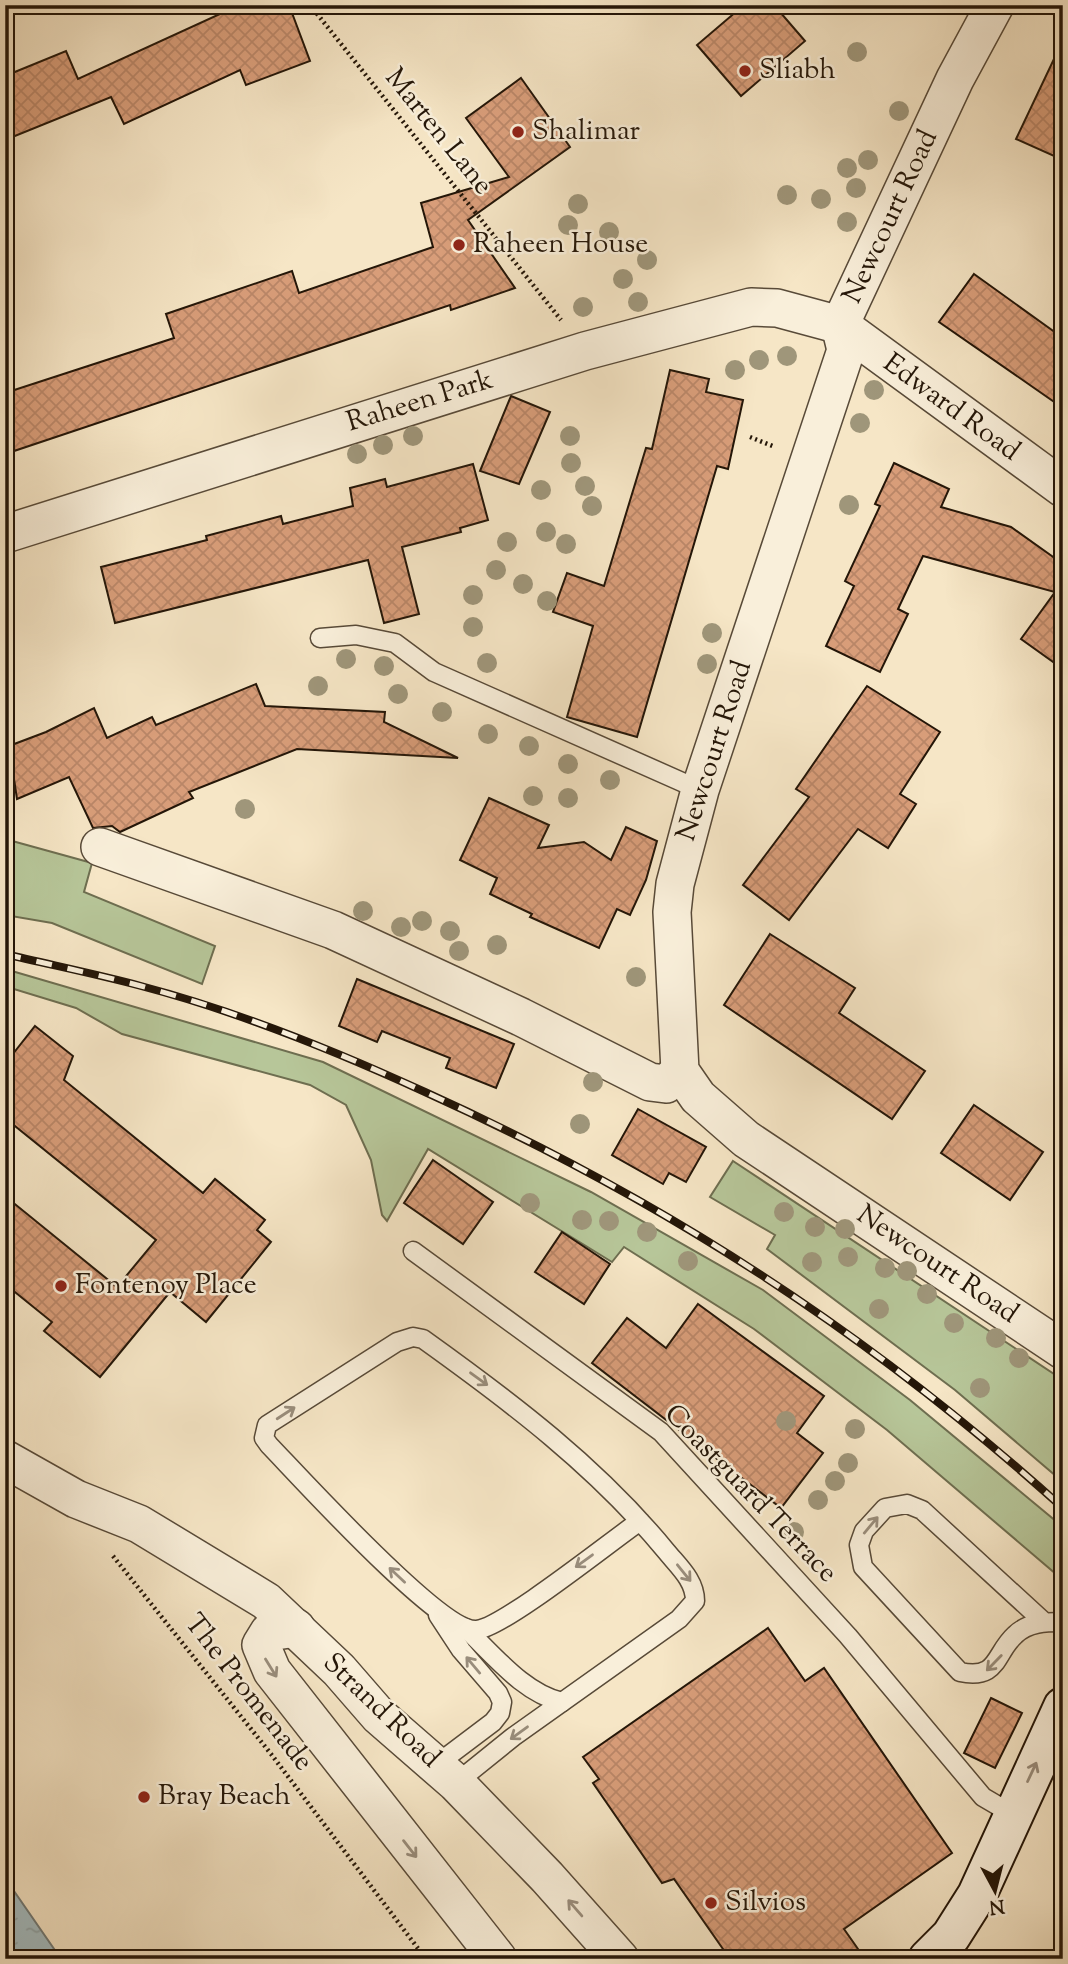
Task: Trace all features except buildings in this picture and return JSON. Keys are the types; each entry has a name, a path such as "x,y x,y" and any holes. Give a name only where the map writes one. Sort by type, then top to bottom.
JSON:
{"main road":[{"path":"929,1959 951,1936 976,1895 1063,1707"}],"street":[{"name":"Newcourt Road","path":"995,5 955,79 840,325 846,350 700,790 681,855 672,912 680,1071 698,1097 746,1139 1063,1350"},
{"name":"Raheen Park","path":"5,534 585,351 751,307 777,309 840,325"},
{"name":"Edward Road","path":"840,325 1063,488"},
{"path":"100,847 333,930 521,1017 650,1082 666,1084 680,1071"},
{"name":"Strand Road","path":"5,1459 76,1499 106,1508 200,1559 266,1601 339,1670 379,1716 446,1774 547,1877 620,1959"},
{"path":"296,1628 269,1632 263,1639 261,1645 272,1671 498,1959"}],"lane":[{"path":"320,638 356,635 395,643 434,672 700,790"},
{"name":"Coastguard Terrace","path":"413,1251 661,1432 848,1636 983,1797 1012,1814"},
{"path":"446,1774 562,1702 679,1619 695,1601 691,1582 640,1521 574,1455 502,1396 423,1339 404,1338 267,1425 264,1438 391,1569 435,1609 465,1628 521,1680 545,1698 562,1702"},
{"path":"1044,1622 922,1510 896,1504 885,1508 864,1531 859,1545 863,1567 960,1672 973,1675 986,1671 997,1662 1013,1636 1027,1626 1063,1622"},
{"path":"465,1628 476,1630 510,1615 640,1521"},
{"path":"435,1609 461,1650 498,1693 502,1702 500,1713 446,1774"}],"path":[{"name":"Marten Lane","path":"310,5 585,351"},
{"name":"The Promenade","path":"111,1553 271,1754 426,1959"}],"green space":[{"path":"5,839 92,863 84,892 215,946 202,984 52,923 5,915"},
{"path":"5,969 323,1062 591,1192 763,1290 910,1400 1063,1527 1063,1580 887,1430 754,1329 624,1247 612,1262 428,1149 387,1221 382,1215 371,1160 346,1105 310,1085 122,1034 76,1008 14,989 5,991"},
{"path":"733,1161 1063,1380 1063,1482 955,1390 767,1249 775,1235 710,1197"}],"water":[{"path":"5,1878 61,1959 5,1959"}],"railway":[{"path":"5,954 177,996 285,1033 425,1092 598,1178 760,1274 838,1328 915,1384 1063,1508"}],"place":[{"name":"Sliabh","path":"745,71"},
{"name":"Shalimar","path":"518,132"},
{"name":"Raheen House","path":"459,245"},
{"name":"Fontenoy Place","path":"61,1286"},
{"name":"Bray Beach","path":"144,1797"},
{"name":"Silvios","path":"711,1903"}]}
